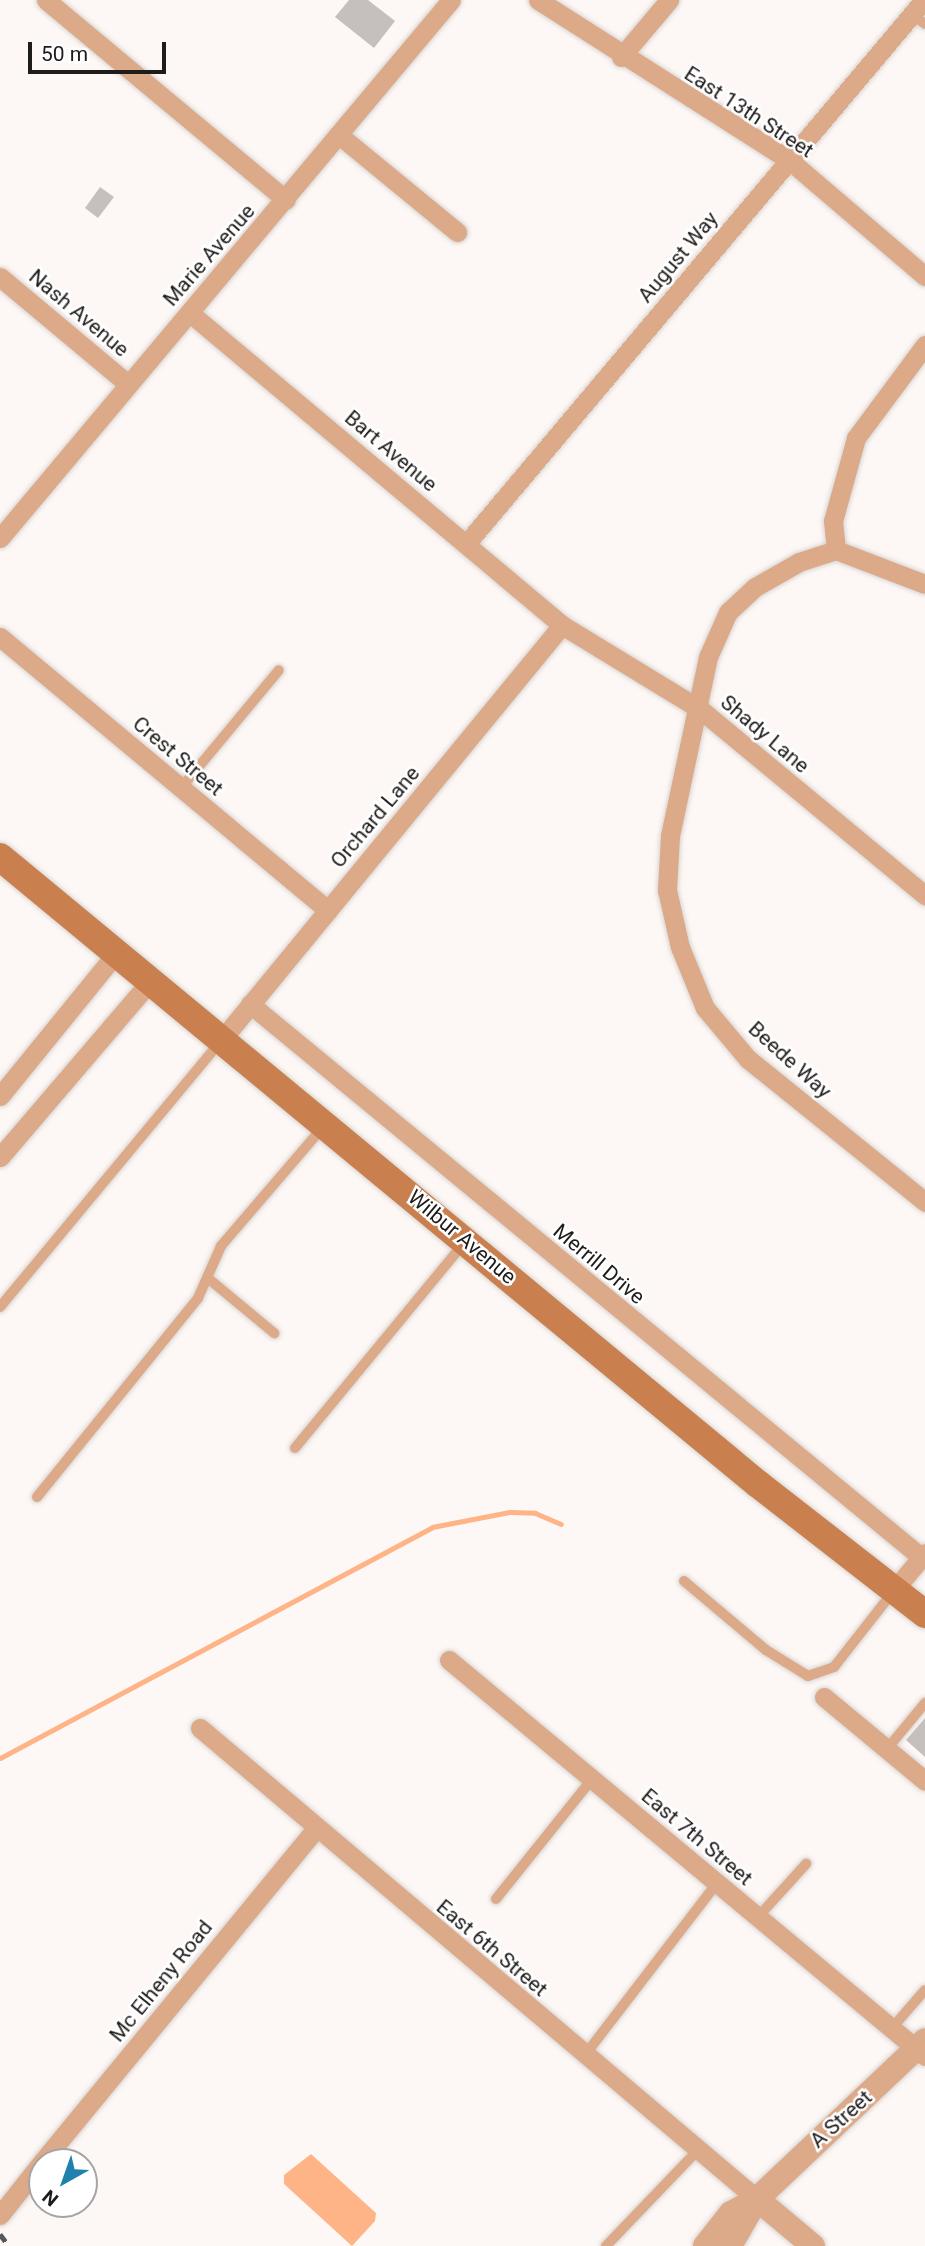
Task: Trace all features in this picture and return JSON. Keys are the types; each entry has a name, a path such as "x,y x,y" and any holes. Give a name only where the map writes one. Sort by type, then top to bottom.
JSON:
{"main road":[{"name":"Wilbur Avenue","path":"0,857 925,1614"}],"street":[{"path":"46,0 286,200"},
{"name":"Marie Avenue","path":"0,538 451,0"},
{"name":"East 13th Street","path":"538,0 621,57 789,160 925,276"},
{"path":"621,57 669,0"},
{"name":"August Way","path":"466,544 789,160 920,13"},
{"path":"339,135 457,232"},
{"name":"Nash Avenue","path":"0,277 128,384"},
{"name":"Bart Avenue","path":"190,313 562,625"},
{"path":"925,345 856,438 834,521 836,550 925,584"},
{"name":"Beede Way","path":"836,550 799,562 754,587 728,612 708,657 701,710 670,836 667,890 680,947 705,1008 748,1059 925,1202"},
{"name":"Shady Lane","path":"562,625 701,710 925,895"},
{"name":"Orchard Lane","path":"223,1038 562,625"},
{"name":"Crest Street","path":"0,637 328,910"},
{"path":"0,1096 118,951"},
{"path":"0,1157 152,979"},
{"name":"Merrill Drive","path":"250,1004 924,1556"},
{"path":"894,1590 924,1556"},
{"name":"East 7th Street","path":"449,1660 892,2028 922,2049"},
{"path":"824,1697 925,1781"},
{"name":"East 6th Street","path":"200,1728 315,1830 757,2199"},
{"name":"Mc Elheny Road","path":"54,2148 315,1830"},
{"name":"A Street","path":"705,2246 731,2213 757,2199 922,2049"},
{"name":"Mc Elheny Road","path":"0,2215 28,2180"},
{"path":"757,2199 813,2246"},
{"name":"A Street","path":"730,2246 757,2199"}],"lane":[{"path":"181,788 279,670"},
{"path":"0,1307 223,1038"},
{"path":"37,1497 209,1279 221,1246 325,1124"},
{"path":"295,1448 466,1240"},
{"path":"209,1279 274,1333"},
{"path":"684,1581 792,1670 808,1676 829,1672 894,1590"},
{"path":"887,1749 925,1703"},
{"path":"496,1899 592,1779"},
{"path":"758,1917 806,1864"},
{"path":"585,2055 717,1883"},
{"path":"892,2028 925,1990"},
{"path":"606,2246 698,2150"}],"shaded area":[{"path":"311,2154 376,2213 375,2221 352,2246 284,2184 284,2175"}],"building":[{"path":"349,0 368,0 395,21 374,48 335,17"},
{"path":"100,187 114,197 98,218 85,208"},
{"path":"925,1718 925,1757 906,1740"}],"waterway":[{"path":"0,1758 432,1527 510,1512 535,1513 561,1524"}],"railway":[{"path":"0,2234 9,2246"}]}
